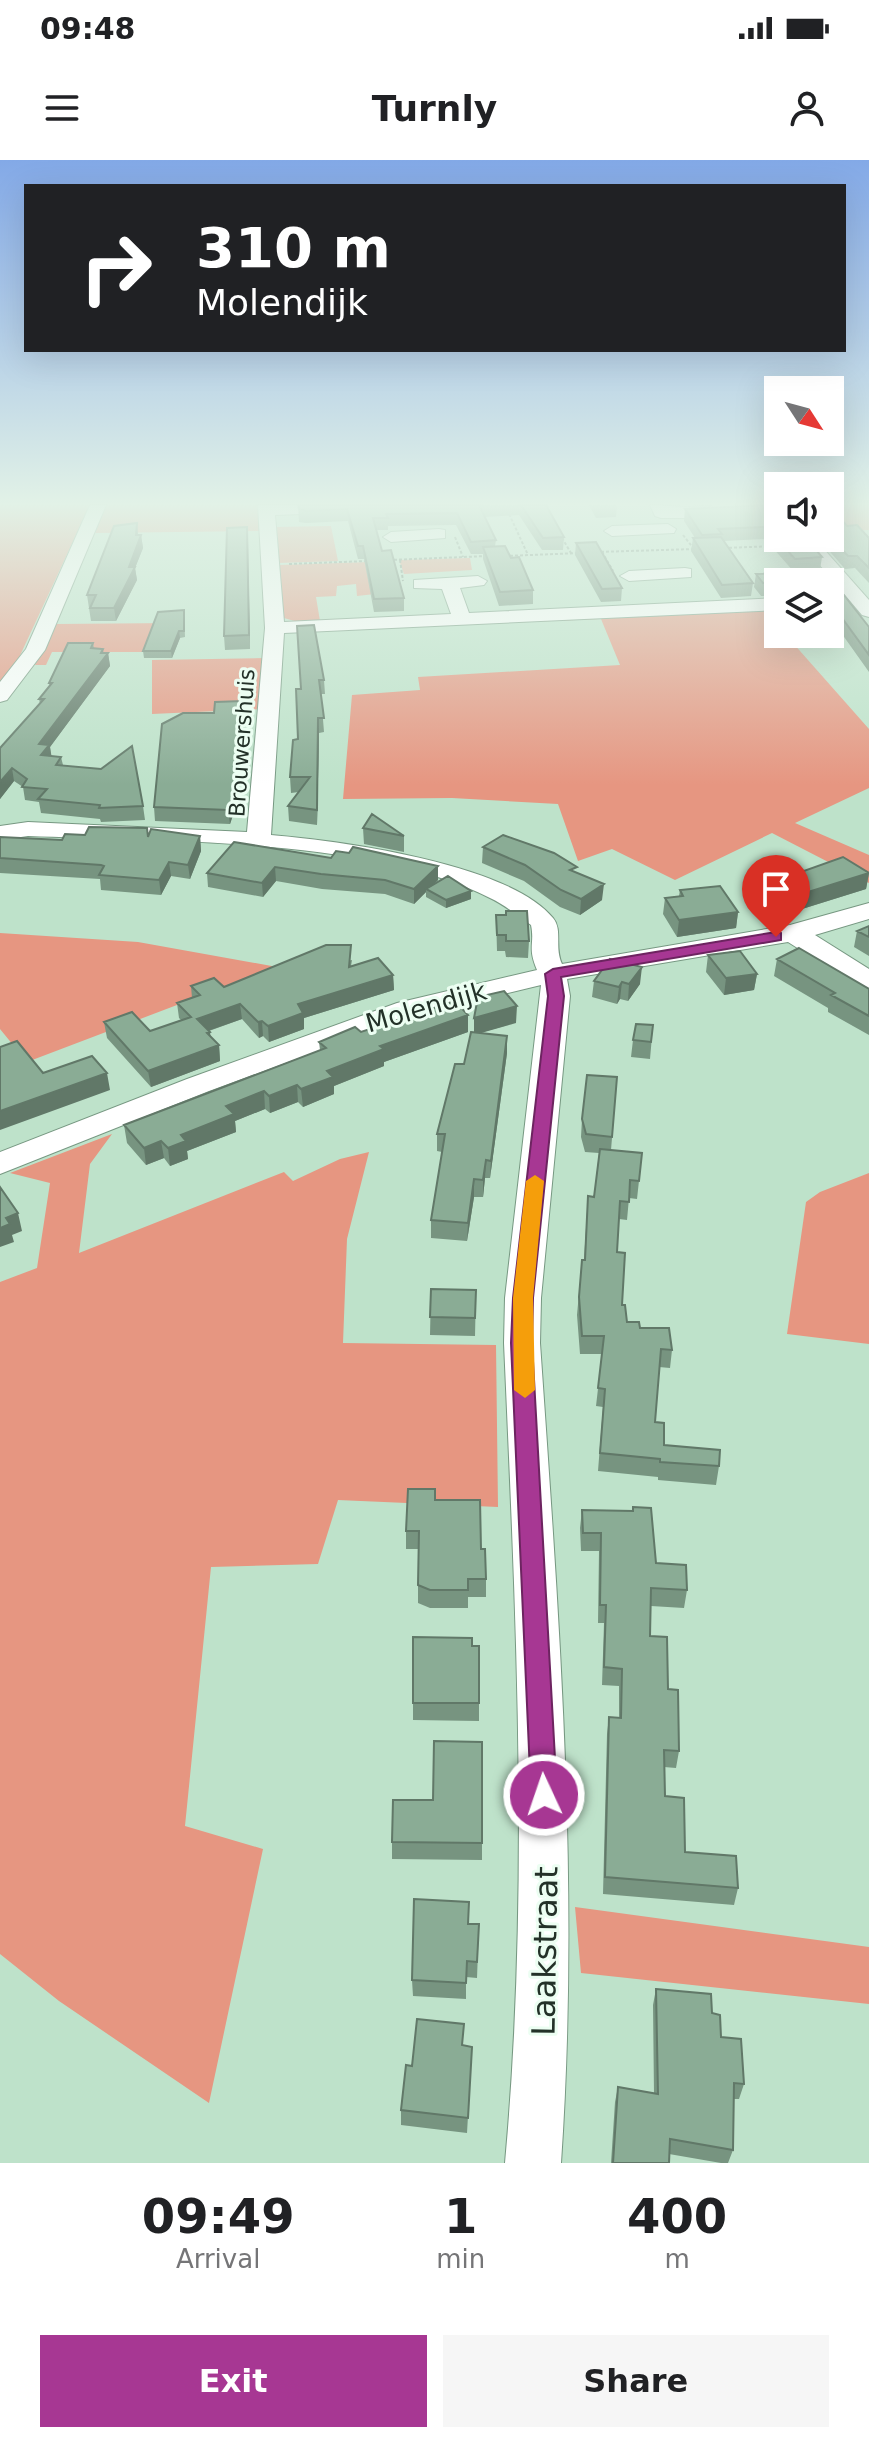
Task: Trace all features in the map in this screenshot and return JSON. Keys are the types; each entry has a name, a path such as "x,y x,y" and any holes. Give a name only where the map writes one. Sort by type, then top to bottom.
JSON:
{"street":[{"path":"0,696 35,650 57,598"},
{"name":"Brouwershuis","path":"258,841 275,628 273,598"},
{"path":"455,598 462,619"},
{"path":"674,598 681,609"},
{"path":"844,604 865,606"},
{"path":"275,628 764,605"},
{"path":"0,821 28,829"},
{"path":"0,833 28,829 258,841"},
{"name":"Laakstraat","path":"258,841 411,863 480,882 518,902 543,922 546,935 542,949 553,974 556,996 522,1328 548,1877 542,2079 533,2163"},
{"name":"Molendijk","path":"0,1164 377,1019 553,974 793,933 869,911"},
{"path":"793,933 869,981"}],"shaded area":[{"path":"0,598 47,598 17,662 0,685"},
{"path":"282,598 316,598 320,621 298,622 284,618"},
{"path":"762,608 764,648 797,648 869,729 869,788 795,823 869,855 869,883 772,833 675,880 612,849 578,861 558,804 452,798 343,799 352,695 420,690 418,677 620,665 601,619 351,629"},
{"path":"173,623 163,652 52,652 46,665 35,665 55,624"},
{"path":"265,658 263,709 152,714 152,660"},
{"path":"0,933 138,942 277,967 27,1062 0,1029"},
{"path":"112,1134 90,1164 79,1253 284,1172 293,1181 340,1159 369,1152 347,1239 343,1343 496,1345 498,1507 338,1500 318,1564 211,1567 185,1826 263,1849 209,2103 59,2001 0,1954 0,1282 37,1268 50,1183 10,1173"},
{"path":"869,1173 869,1344 787,1334 806,1202 820,1192"},
{"path":"575,1907 869,1947 869,2004 581,1973"}],"building":[{"path":"94,598 119,598 114,608 90,608"},
{"path":"225,598 248,598 249,635 224,636"},
{"path":"844,598 869,627 869,655 844,621"},
{"path":"184,610 184,631 179,631 171,651 143,651 158,612"},
{"path":"314,625 324,680 319,680 324,718 318,718 317,810 288,806 310,777 290,777 293,740 298,739 296,689 301,689 297,626"},
{"path":"68,643 93,643 91,648 103,649 101,653 108,653 39,744 49,745 41,755 61,757 56,765 101,769 132,746 143,806 99,808 100,805 38,799 47,789 22,787 27,779 12,768 0,782 0,748 44,699 39,699 52,683 49,683"},
{"path":"242,701 235,792 228,810 154,807 162,724 183,713 214,713 215,702"},
{"path":"372,814 404,836 363,828"},
{"path":"89,827 147,828 148,837 151,829 200,836 188,865 169,862 159,880 99,875 104,866 101,865 0,858 0,837 62,840 65,834 85,835"},
{"path":"503,835 554,853 577,867 570,870 604,884 581,899 561,890 525,865 483,847"},
{"path":"234,842 331,858 336,851 349,853 353,847 438,866 414,889 385,880 275,867 262,883 207,873"},
{"path":"843,857 869,873 805,893 784,878"},
{"path":"448,876 471,891 446,900 426,889"},
{"path":"720,886 738,912 679,920 665,898 683,896 680,890"},
{"path":"506,911 527,911 529,941 506,941 506,935 497,935 496,915 506,915"},
{"path":"869,926 869,937 857,931"},
{"path":"326,945 351,945 349,967 378,958 393,975 298,1004 303,1013 268,1026 262,1021 258,1022 240,1004 197,1019 219,1045 148,1071 104,1022 132,1012 150,1031 191,1017 177,1003 200,995 191,986 214,978 224,987"},
{"path":"799,948 869,989 869,1016 777,959"},
{"path":"740,951 757,974 726,978 708,955"},
{"path":"610,959 642,967 629,984 622,982 619,987 594,981"},
{"path":"504,991 517,1006 474,1018 478,997"},
{"path":"455,1001 468,1015 380,1046 384,1049 327,1071 333,1077 301,1089 297,1085 269,1096 264,1091 226,1106 234,1114 181,1135 186,1141 168,1148 161,1141 144,1148 124,1125 326,1048 319,1042 355,1027 361,1032"},
{"path":"636,1024 653,1025 651,1042 633,1040"},
{"path":"471,1032 507,1036 491,1161 486,1160 483,1180 474,1179 468,1223 431,1220 445,1134 437,1134 455,1064 464,1064"},
{"path":"17,1041 43,1073 92,1056 107,1073 0,1111 0,1047"},
{"path":"587,1075 617,1077 612,1137 586,1134 582,1119"},
{"path":"600,1149 642,1153 639,1181 630,1180 629,1202 620,1201 617,1252 625,1253 622,1305 625,1305 627,1322 639,1322 640,1328 669,1328 672,1350 661,1349 655,1422 664,1423 664,1445 720,1450 719,1466 660,1462 660,1459 600,1453 605,1389 598,1388 604,1336 582,1336 579,1297 582,1260 585,1260 588,1196 594,1197"},
{"path":"0,1187 18,1213 6,1218 10,1224 0,1228"},
{"path":"431,1289 476,1290 475,1318 430,1317"},
{"path":"408,1489 435,1489 435,1500 480,1500 481,1549 485,1549 486,1579 468,1579 468,1590 430,1590 418,1585 419,1531 406,1531"},
{"path":"633,1507 651,1508 656,1563 686,1565 687,1590 651,1588 650,1636 667,1637 668,1689 678,1690 679,1751 664,1750 665,1796 684,1798 685,1852 736,1856 738,1888 605,1877 609,1717 621,1718 622,1669 604,1667 606,1605 600,1605 601,1533 583,1533 582,1510 633,1511"},
{"path":"413,1637 472,1638 472,1646 479,1646 479,1703 413,1703"},
{"path":"434,1741 482,1742 482,1843 392,1842 393,1800 433,1800"},
{"path":"414,1899 469,1902 468,1924 479,1924 477,1962 467,1961 466,1983 412,1980"},
{"path":"656,1989 711,1994 712,2013 720,2015 721,2037 741,2039 744,2084 734,2083 733,2150 670,2139 669,2163 613,2163 618,2087 658,2094"},
{"path":"417,2019 464,2024 462,2045 472,2047 468,2118 401,2110 406,2065 412,2066"}],"slow traffic":[{"path":"525,1390 523,1298 535,1181"}],"route":[{"path":"544,1795 522,1343 523,1298 556,996 553,974 776,937"}]}
